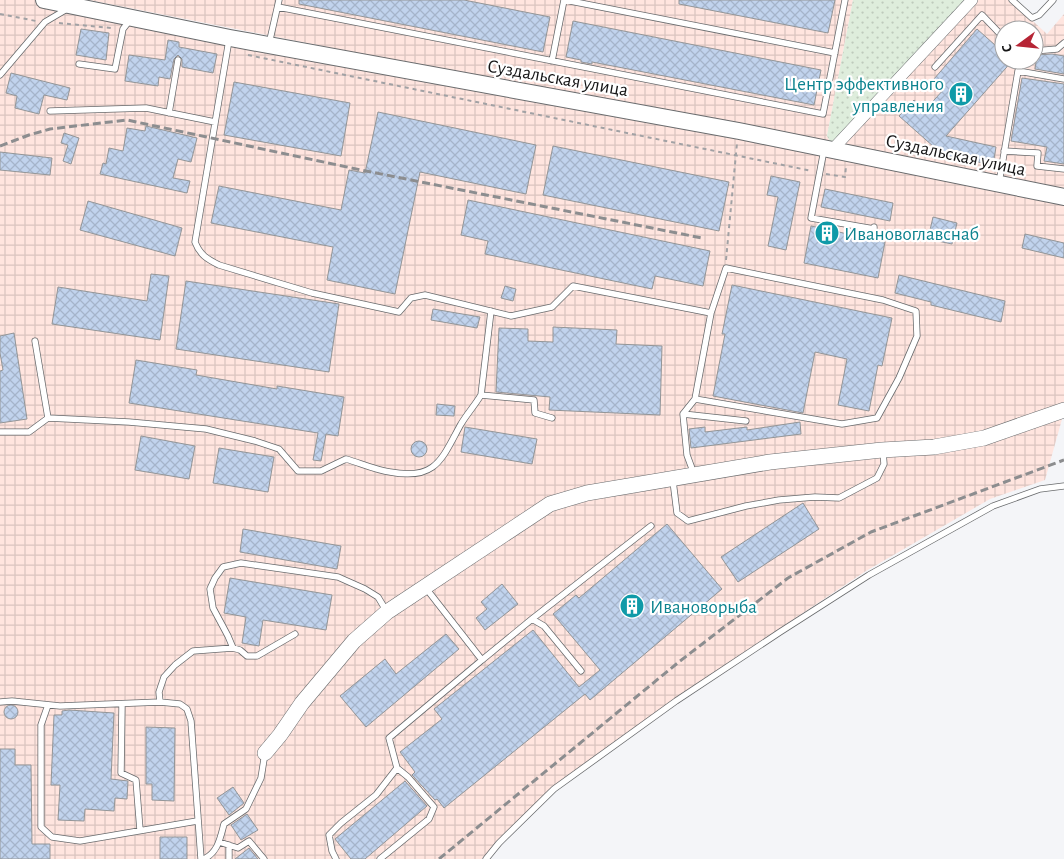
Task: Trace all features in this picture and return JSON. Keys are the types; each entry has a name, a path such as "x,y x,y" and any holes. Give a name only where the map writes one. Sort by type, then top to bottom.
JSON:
{"main road":[{"name":"Суздальская улица","path":"44,0 71,6 127,24 228,44 268,44 738,131 1064,196"}],"street":[{"path":"835,150 972,0"},
{"path":"265,754 302,703 354,641 387,612 550,504 587,493 770,462 882,450 934,447 984,438 1064,410"}],"lane":[{"path":"268,44 279,0"},
{"path":"552,61 564,0 835,53"},
{"path":"278,7 823,114 845,0"},
{"path":"1012,0 1032,18 1039,15 1053,0"},
{"path":"0,75 45,22 71,6"},
{"path":"935,67 982,15 994,28"},
{"path":"79,64 115,69 127,24"},
{"path":"1044,50 1058,49 1064,43"},
{"path":"228,44 195,242 198,252 205,258 219,265 312,293 399,312 411,298 425,295 511,316 552,307 573,286 711,313"},
{"path":"170,113 178,60"},
{"path":"999,183 1018,71 1064,78"},
{"path":"50,111 146,108 215,122"},
{"path":"835,150 818,172 811,218 874,229 874,227"},
{"path":"1004,152 1038,153 1037,166 1064,169"},
{"path":"694,475 686,455 683,414 696,399 711,313 726,268 883,300 916,311 917,336 899,378 877,418 842,424 696,399"},
{"path":"0,432 29,432 48,418 129,422 206,429 280,449 298,472 321,471 346,459 389,472 412,474 431,469 443,457 461,424 481,395 491,311"},
{"path":"35,341 48,418"},
{"path":"481,395 534,400 535,413 552,418"},
{"path":"683,414 746,421"},
{"path":"673,478 677,513 688,521 746,506 779,500 815,497 839,498 877,478 884,464 882,450"},
{"path":"486,859 500,842 554,789 676,702 788,627 869,575 993,506 1040,488 1064,486"},
{"path":"380,859 428,819 434,807 408,777 397,768 389,738 532,619 651,526"},
{"path":"233,648 214,608 210,590 215,578 223,567 241,563 338,577 378,597 387,612"},
{"path":"425,587 482,660"},
{"path":"532,619 544,626 581,671"},
{"path":"160,702 159,692 164,677 175,665 193,651 233,648 240,650 247,656 257,656 295,634"},
{"path":"0,702 12,701 48,706 160,702 180,704 187,709 191,720 197,821 202,859 211,855 219,842 224,824 246,810 260,778 265,754"},
{"path":"122,704 121,773 136,780 140,830"},
{"path":"48,706 42,726 41,828 52,837 80,841 197,821"},
{"path":"336,859 332,852 329,835 376,795 397,768"},
{"path":"219,842 238,848 249,841 264,859"},
{"path":"228,859 229,845"}],"path":[{"path":"0,14 45,22 127,24"},
{"path":"228,44 845,177 835,150"},
{"path":"726,268 738,131"}],"shaded area":[{"path":"0,0 59,0 1064,201 1064,412 1045,480 990,499 866,571 725,665 553,787 497,841 482,859 0,859"},
{"path":"89,0 853,0 827,136 833,147"},
{"path":"974,0 1010,0 1032,20 994,20 994,70 1044,70 1044,31 1047,34 1064,14 1064,192 838,147"}],"green space":[{"path":"853,0 970,0 833,147 827,136"}],"building":[{"path":"299,0 464,0 550,17 543,52 299,4"},
{"path":"679,0 835,0 828,33 679,4"},
{"path":"573,21 821,70 814,105 592,62 592,64 581,62 581,60 566,57"},
{"path":"81,29 109,33 106,60 76,55"},
{"name":"Центр эффективного управления","path":"977,29 994,44 994,70 1004,70 946,136 996,147 993,165 943,155 899,116 914,100 925,110 945,88 934,79"},
{"path":"168,40 179,42 179,47 217,54 213,73 182,67 182,59 178,55 174,59 170,79 159,77 158,86 125,81 129,55 165,60"},
{"path":"1044,55 1064,56 1064,74 1041,70 1044,70"},
{"path":"11,73 70,88 67,100 44,95 39,114 15,108 17,96 6,93"},
{"path":"1022,78 1064,84 1064,164 1044,161 1047,147 1011,141"},
{"path":"234,82 350,103 341,156 224,135"},
{"path":"378,112 536,145 526,194 420,172 395,294 327,280 333,247 211,223 219,186 341,210 349,170 365,173"},
{"path":"146,126 197,138 191,162 178,159 173,178 190,181 187,193 100,174 103,163 106,164 109,148 123,151 127,128 145,131"},
{"path":"64,133 79,138 71,164 63,161 68,145 61,143"},
{"path":"553,146 729,182 719,231 543,195"},
{"path":"0,152 52,158 50,175 0,170"},
{"path":"771,176 800,182 786,250 768,246 778,197 767,195"},
{"path":"825,189 893,203 890,221 821,207"},
{"path":"468,200 710,251 703,286 655,276 652,289 485,254 488,241 461,235"},
{"path":"88,201 182,228 175,256 80,230"},
{"path":"933,217 957,223 952,244 928,239"},
{"path":"811,226 885,242 878,278 804,263"},
{"path":"1025,234 1064,243 1064,258 1022,248"},
{"path":"151,274 169,276 160,340 52,324 58,287 147,301"},
{"path":"899,275 1005,301 1001,322 931,305 931,302 895,293"},
{"path":"186,281 339,304 329,372 176,349"},
{"path":"732,285 892,318 882,366 878,365 869,411 838,405 847,359 815,352 803,413 713,396 725,334 722,334"},
{"path":"505,286 516,289 513,301 501,298"},
{"path":"433,309 480,317 477,328 431,320"},
{"path":"553,327 617,330 616,344 662,346 660,415 549,410 550,397 496,392 499,328 528,329 528,341 553,342"},
{"path":"14,333 27,419 0,423 0,371 3,370 0,336"},
{"path":"136,360 197,370 196,375 277,389 277,386 344,397 338,436 326,434 321,461 313,460 318,433 129,403"},
{"path":"437,404 455,406 454,416 436,415"},
{"path":"800,422 801,434 691,448 689,429 705,427 705,432 747,427 747,430"},
{"path":"465,427 537,439 532,464 461,452"},
{"path":"141,436 195,446 189,479 135,470"},
{"path":"419,441 425,443 427,449 425,455 419,457 413,455 411,449 413,443"},
{"path":"219,448 274,457 268,492 213,483"},
{"path":"803,503 819,529 738,582 721,557"},
{"path":"667,524 722,589 590,700 585,694 444,808 412,775 415,772 400,752 442,719 434,709 533,630 579,687 600,670 553,614 576,595 579,598"},
{"path":"243,529 341,546 337,569 240,552"},
{"path":"230,578 332,595 326,630 263,620 259,646 242,643 246,617 224,613"},
{"path":"502,584 518,604 485,630 476,618 487,609 481,602"},
{"path":"446,634 459,649 366,727 340,696 385,659 396,674"},
{"path":"8,705 14,705 18,712 14,719 8,719 4,715 4,709"},
{"path":"62,711 114,713 111,779 128,781 127,799 115,798 114,811 85,809 84,821 58,820 60,785 51,785 54,715 62,715"},
{"path":"146,727 175,728 174,801 152,800 152,784 146,784"},
{"path":"0,749 15,749 15,765 31,765 32,844 50,844 50,859 0,859"},
{"path":"405,781 427,806 365,859 351,859 335,839"},
{"path":"233,787 244,803 229,815 217,798"},
{"path":"247,814 258,830 241,840 231,825"},
{"path":"160,837 187,837 187,859 160,859"},
{"path":"249,848 258,859 235,859"}],"railway":[{"path":"0,146 50,129 127,120 361,170 702,238"},
{"path":"439,859 680,661 788,578 871,532 1064,460"}],"place":[{"name":"Центр эффективного управления","path":"961,94"},
{"name":"Ивановоглавснаб","path":"827,233"},
{"name":"Ивановорыба","path":"632,606"}]}
